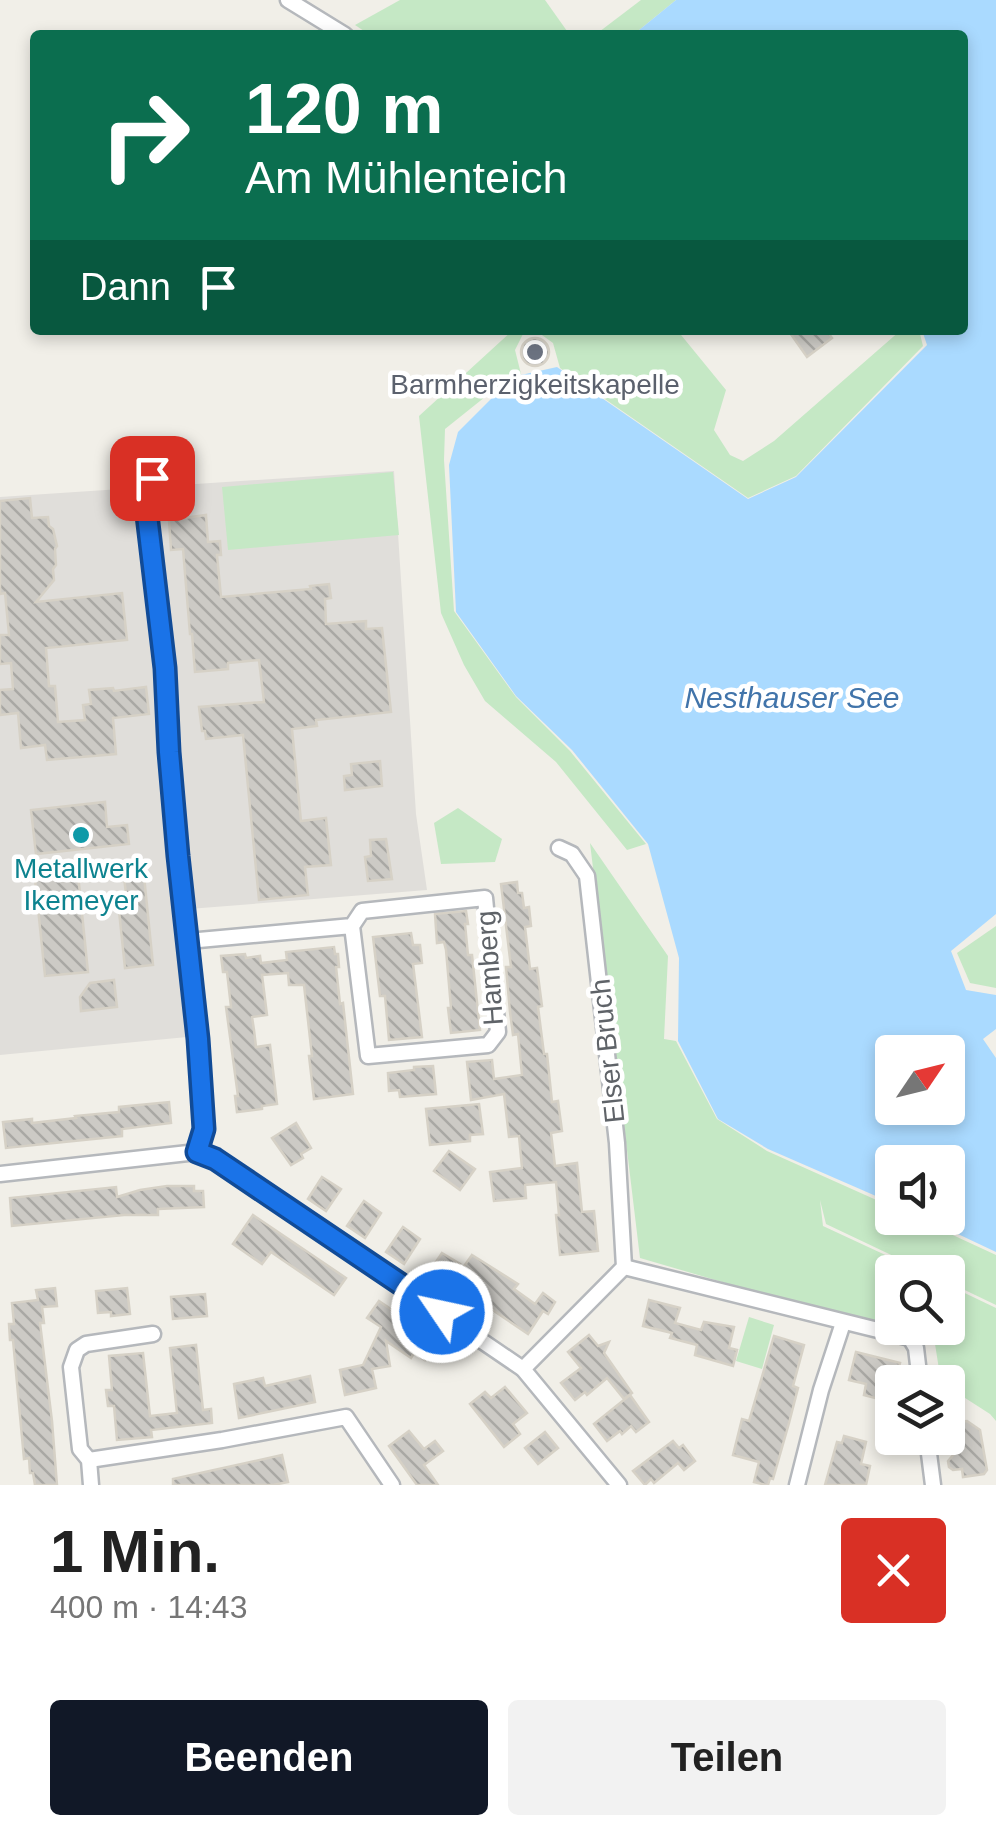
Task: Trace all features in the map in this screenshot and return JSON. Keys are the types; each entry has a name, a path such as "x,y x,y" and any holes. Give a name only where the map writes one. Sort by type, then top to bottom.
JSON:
{"street":[{"path":"288,0 337,30"},
{"path":"152,478 145,498 165,668 169,752 198,1039 204,1129 197,1152"},
{"name":"Elser Bruch","path":"558,848 572,854 587,876 617,1143 624,1267"},
{"name":"Hamberg","path":"485,898 498,1032 488,1045 368,1056 352,926 362,911 485,898"},
{"name":"Hamberg","path":"188,941 352,926"},
{"path":"0,1174 197,1152 215,1159 522,1368 620,1485"},
{"path":"522,1368 624,1267 910,1338 918,1365"},
{"path":"797,1485 843,1323"},
{"path":"91,1485 89,1460 80,1448 71,1367 77,1350 86,1344 153,1334"},
{"path":"89,1460 346,1417 392,1485"},
{"path":"929,1455 933,1485"}],"shaded area":[{"path":"394,471 416,814 427,890 176,910 187,1037 0,1055 0,497"}],"green space":[{"path":"400,0 545,0 566,30 362,30 355,25"},
{"path":"641,0 676,0 639,30 602,30"},
{"path":"508,335 522,335 515,350 521,374 500,385 445,429 454,611 516,697 570,751 646,844 627,850 556,762 485,701 464,665 441,613 419,416"},
{"path":"542,335 681,335 726,390 714,430 730,455 743,461 774,441 895,335 920,335 923,346 796,476 748,498 560,368 553,343"},
{"path":"393,472 399,535 228,550 222,487"},
{"path":"458,808 502,839 495,862 441,864 434,823"},
{"path":"590,843 668,956 664,1039 676,1041 717,1119 767,1151 875,1199 875,1235 953,1235 996,1255 996,1305 965,1290 965,1255 891,1255 826,1224 820,1200 823,1226 885,1255 875,1255 875,1327 640,1258"},
{"path":"996,926 996,988 970,983 957,953"},
{"path":"965,1293 996,1308 996,1421 965,1398 965,1365 938,1365 935,1345 965,1345"},
{"path":"749,1317 774,1325 762,1369 736,1361"}],"water":[{"name":"Nesthauser See","path":"676,0 996,0 996,914 951,951 966,990 996,995 996,1029 983,1039 996,1058 996,1252 960,1235 965,1235 965,1145 875,1145 875,1196 768,1149 718,1119 678,1041 679,958 648,844 572,750 516,696 456,612 449,465 458,432 503,387 521,375 557,367 748,499 796,477 927,345 924,335 968,335 968,30 639,30"}],"building":[{"path":"792,335 830,335 832,338 807,357"},
{"name":"Barmherzigkeitskapelle","path":"535,338 545,342 549,352 545,362 535,366 525,362 521,352 525,342"},
{"path":"30,498 32,518 48,517 57,546 54,580 36,602 122,593 127,640 46,648 49,686 55,686 58,722 85,720 83,705 91,704 89,690 146,687 149,714 113,718 116,754 47,760 45,745 21,748 18,713 0,715 0,690 13,689 11,663 0,664 0,635 9,635 5,593 0,594 0,501"},
{"path":"206,515 208,542 220,541 221,555 217,555 221,597 329,584 331,598 325,599 326,624 366,621 366,629 382,628 391,712 316,720 317,726 292,729 301,821 326,818 331,865 305,867 308,895 259,900 243,735 206,739 202,731 199,707 264,702 259,660 228,663 228,669 195,672 183,549 171,550 169,520"},
{"path":"380,761 382,786 345,790 344,776 352,775 351,764"},
{"name":"Metallwerk Ikemeyer","path":"105,802 107,827 127,825 129,844 36,854 31,810"},
{"path":"386,839 392,879 368,881 365,857 371,856 370,840"},
{"path":"143,866 153,965 125,968 119,911 128,910 123,869"},
{"path":"78,874 88,972 45,976 35,879"},
{"path":"517,882 524,908 529,907 531,926 525,927 530,969 537,968 544,1054 552,1102 558,1101 562,1131 551,1133 555,1166 577,1163 582,1212 594,1211 598,1251 560,1255 556,1182 525,1185 526,1198 494,1201 490,1172 522,1168 519,1136 509,1137 504,1094 471,1100 467,1062 492,1060 494,1079 522,1075 518,1034 513,1035 510,1012 506,967 511,967 501,884"},
{"path":"466,911 468,955 472,955 480,1030 451,1033 446,950 444,942 437,943 435,914"},
{"path":"411,933 413,945 420,945 422,963 413,964 422,1037 389,1040 373,937"},
{"path":"334,947 338,954 336,967 353,1094 314,1099 304,985 289,985 288,973 262,975 267,1015 252,1017 256,1047 270,1045 277,1104 237,1112 226,1007 231,1007 221,956 260,956 261,963 287,960 286,952"},
{"path":"114,980 117,1007 81,1011 80,997 90,983"},
{"path":"433,1066 436,1094 400,1097 399,1090 389,1091 388,1073"},
{"path":"169,1102 171,1123 122,1129 122,1136 6,1148 3,1122 76,1118 119,1112 119,1107"},
{"path":"479,1104 483,1134 470,1135 470,1141 430,1145 426,1109"},
{"path":"296,1123 311,1148 291,1165 272,1138"},
{"path":"449,1151 475,1169 460,1190 434,1171"},
{"path":"322,1177 341,1189 326,1211 308,1199"},
{"path":"167,1186 194,1186 194,1191 203,1191 204,1207 158,1209 158,1215 12,1226 10,1198 116,1187 117,1197"},
{"path":"364,1201 381,1213 365,1238 347,1226"},
{"path":"253,1215 346,1278 334,1295 271,1252 262,1264 233,1244"},
{"path":"403,1227 420,1239 404,1264 386,1252"},
{"path":"442,1253 460,1264 442,1290 425,1278"},
{"path":"472,1255 518,1284 514,1289 535,1304 543,1293 555,1302 548,1314 543,1311 528,1334 488,1307 481,1318 463,1306 479,1282 462,1269"},
{"path":"55,1288 57,1306 42,1307 44,1323 40,1323 57,1485 35,1485 29,1458 24,1459 9,1324 14,1324 12,1303 38,1300 36,1290"},
{"path":"127,1288 130,1314 98,1313 96,1291"},
{"path":"205,1294 207,1316 173,1319 171,1297"},
{"path":"649,1300 680,1308 675,1323 701,1330 704,1322 734,1327 729,1348 737,1350 733,1366 695,1355 697,1345 670,1338 672,1333 643,1326"},
{"path":"379,1301 437,1343 425,1360 414,1353 411,1358 386,1341 390,1366 372,1369 376,1388 345,1395 340,1370 363,1365 381,1327 367,1318"},
{"path":"589,1335 598,1346 609,1342 604,1353 632,1393 624,1399 607,1378 575,1400 561,1383 581,1368 568,1352"},
{"path":"774,1336 804,1345 793,1386 798,1388 789,1423 773,1479 766,1485 754,1482 759,1462 733,1455 742,1419 749,1421"},
{"path":"196,1345 203,1410 211,1409 212,1423 151,1430 152,1437 117,1440 114,1406 108,1406 106,1390 112,1390 109,1356 143,1353 150,1416 177,1413 170,1348"},
{"path":"856,1352 900,1363 875,1365 875,1398 864,1395 866,1384 849,1380"},
{"path":"310,1376 315,1402 239,1418 234,1384 263,1378 265,1386"},
{"path":"505,1387 527,1413 513,1424 520,1434 504,1447 470,1404 485,1392 491,1398"},
{"path":"630,1395 649,1422 636,1432 631,1426 607,1441 594,1424"},
{"path":"965,1421 980,1430 987,1470 984,1474 963,1477 962,1469 949,1467 953,1455 965,1455"},
{"path":"409,1431 424,1449 435,1441 443,1451 424,1465 438,1485 417,1485 389,1446"},
{"path":"545,1432 558,1448 538,1464 525,1448"},
{"path":"844,1436 866,1442 861,1464 870,1466 866,1485 825,1485 837,1442 842,1443"},
{"path":"673,1441 679,1448 683,1445 695,1461 684,1470 678,1463 654,1483 651,1479 645,1485 633,1471"},
{"path":"282,1455 288,1482 173,1485 173,1479"}],"place":[{"name":"Barmherzigkeitskapelle","path":"535,352"},
{"name":"Metallwerk Ikemeyer","path":"81,835"}],"route":[{"path":"152,478 145,498 165,668 178,856 198,1039 204,1129 197,1152 215,1159 442,1312"}]}
